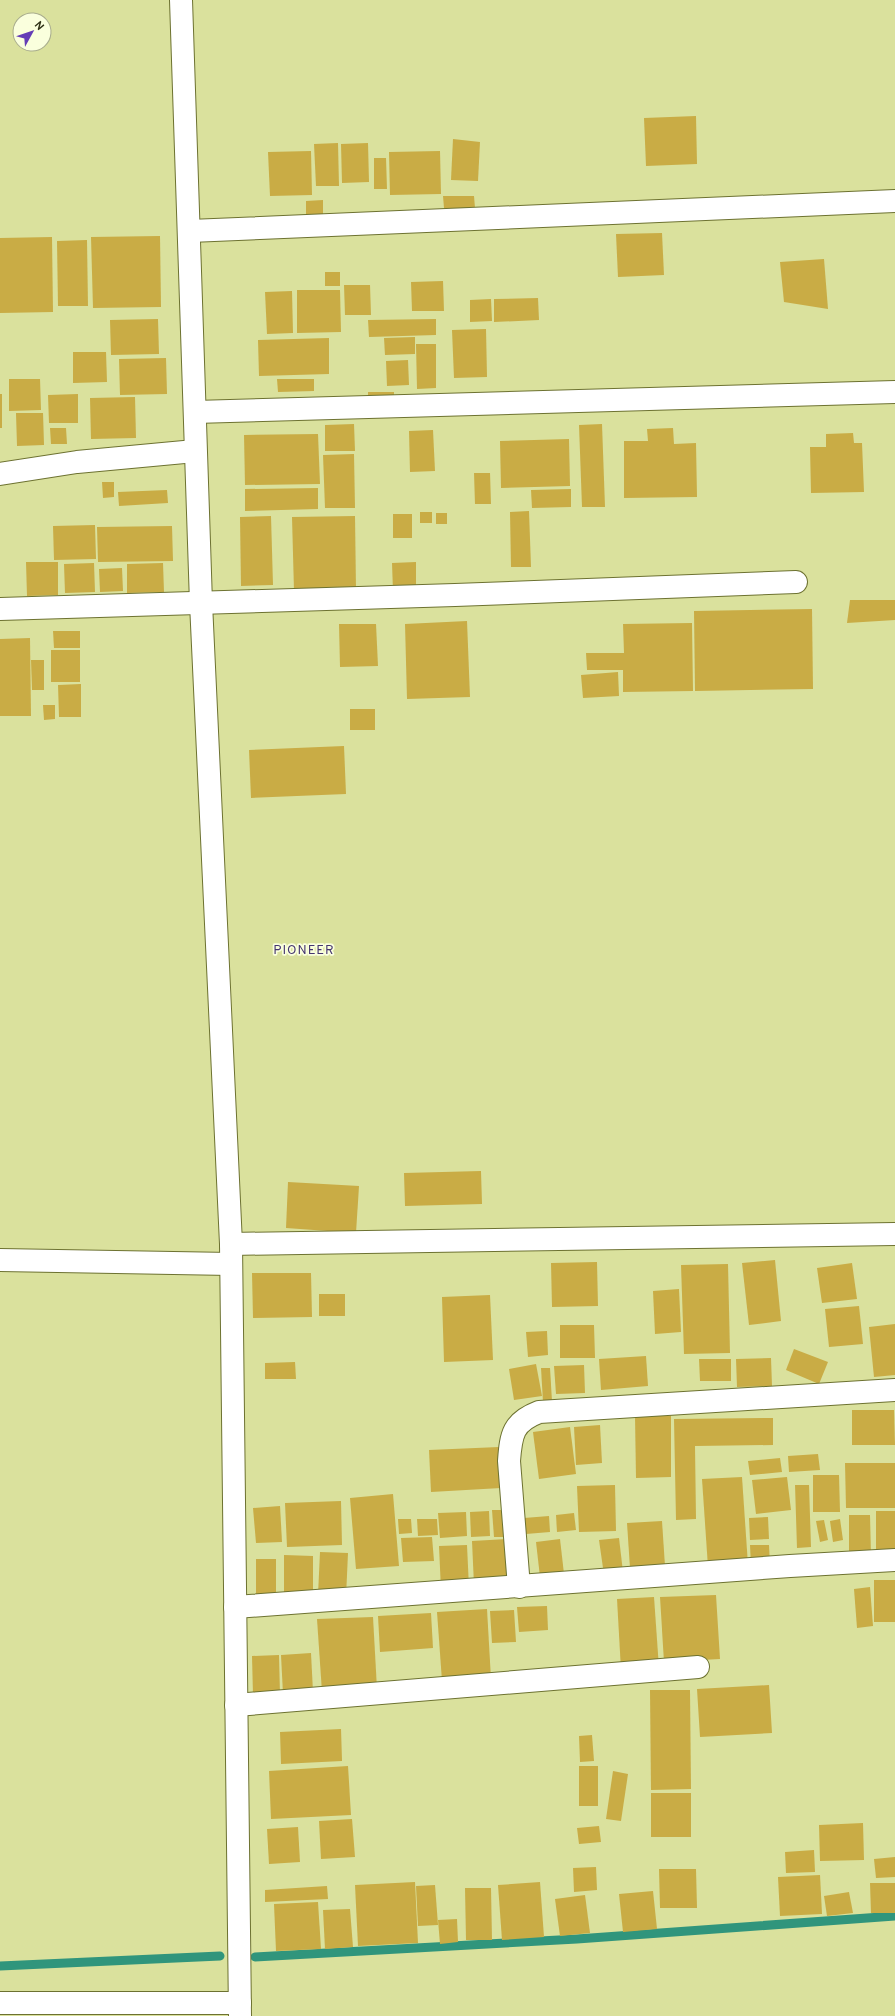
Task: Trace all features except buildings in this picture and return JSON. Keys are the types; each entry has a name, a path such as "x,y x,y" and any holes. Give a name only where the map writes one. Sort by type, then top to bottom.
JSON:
{"street":[{"path":"0,2003 240,2010 231,1254 201,603 195,451 190,231 181,0"},
{"path":"190,231 895,201"},
{"path":"195,412 895,392"},
{"path":"0,474 77,462 195,451"},
{"path":"0,609 796,582"},
{"path":"0,1260 895,1234"},
{"path":"519,1587 509,1461 511,1442 516,1427 526,1417 539,1412 895,1390"},
{"path":"235,1607 895,1560"},
{"path":"236,1704 698,1667"}],"waterway":[{"path":"255,1957 577,1939 895,1916"},
{"path":"0,1966 220,1956"}],"district":[{"name":"PIONEER","path":"304,951"}]}
